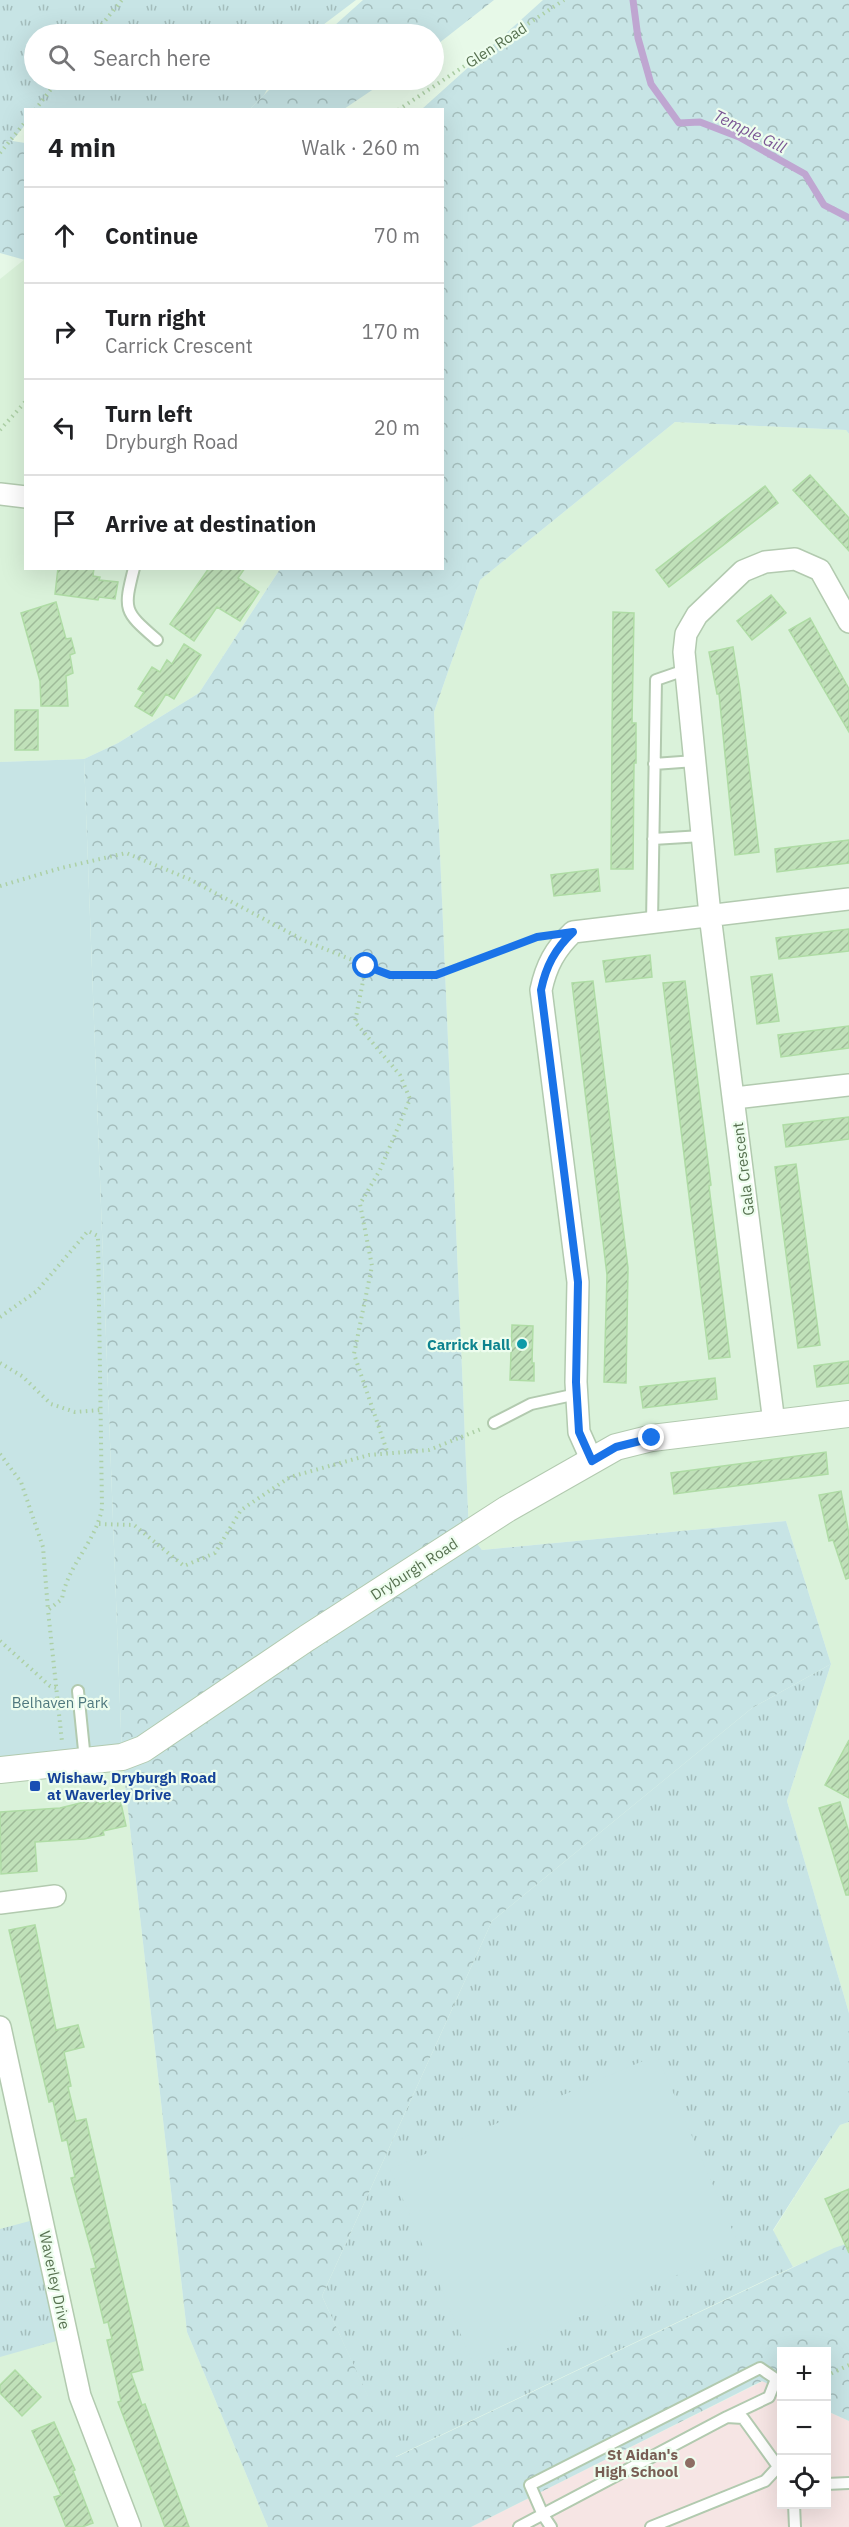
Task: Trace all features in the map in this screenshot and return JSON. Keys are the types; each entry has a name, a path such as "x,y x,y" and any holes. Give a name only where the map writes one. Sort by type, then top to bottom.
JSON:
{"street":[{"path":"0,494 24,497"},
{"name":"Gala Crescent","path":"774,1424 735,1098 710,915 684,652 686,633 697,615 743,571 765,562 795,559 820,570 849,622"},
{"path":"592,1461 579,1432 578,1282 541,990 545,969 558,946 573,932 849,898"},
{"path":"735,1098 849,1085"},
{"name":"Dryburgh Road","path":"0,1770 122,1757 143,1749 307,1638 507,1509 616,1447 652,1438 849,1414"},
{"path":"0,1903 55,1896"},
{"name":"Waverley Drive","path":"0,2028 80,2397 130,2527"}],"lane":[{"path":"134,570 126,600 128,609 133,619 157,640"},
{"path":"652,922 656,680 685,670"},
{"path":"654,764 694,761"},
{"path":"653,839 702,836"},
{"path":"494,1424 531,1404 577,1394"},
{"path":"75,1762 78,1691"},
{"path":"519,2527 543,2515 728,2417 769,2397 777,2379 760,2368 530,2485 543,2515 551,2527"},
{"path":"728,2417 743,2418 777,2467"},
{"path":"651,2527 765,2481 777,2472"},
{"path":"831,2484 849,2483"},
{"path":"794,2509 795,2527"}],"path":[{"path":"102,24 122,0"},
{"name":"Glen Road","path":"444,80 564,0"},
{"path":"36,108 50,90"},
{"name":"Glen Road","path":"401,108 428,90"},
{"path":"0,153 24,123"},
{"path":"0,430 24,403"},
{"path":"0,886 60,867 126,853 189,879 305,941 390,975 436,975 537,937 573,932"},
{"path":"366,966 355,1022 400,1075 410,1099 380,1170 360,1204 372,1266 354,1354 388,1454"},
{"path":"0,1317 37,1291 88,1232 98,1236 102,1508 99,1524 64,1586 62,1599 48,1610"},
{"path":"0,1363 22,1376 51,1404 75,1412 100,1410"},
{"path":"99,1524 134,1525 184,1566 215,1553 241,1509 290,1477 369,1455 429,1450 494,1424"},
{"path":"0,1454 21,1482 43,1547 57,1688 75,1762"},
{"path":"0,1641 50,1686 57,1688"},
{"path":"831,2374 849,2365"}],"shaded area":[{"path":"24,260 24,570 279,570 199,693 118,743 84,759 0,762 0,279"},
{"path":"675,422 846,430 849,434 849,2013 787,1801 831,1664 786,1521 482,1550 469,1533 434,712 480,580"},
{"path":"122,1757 187,2332 268,2527 0,2527 0,1770"},
{"path":"849,2122 849,2243 793,2267 773,2231 840,2125"},
{"name":"St Aidan's High School","path":"763,2381 777,2388 777,2509 831,2509 831,2413 849,2421 849,2527 471,2527"}],"green space":[{"path":"0,0 356,0 324,24 24,24 24,90 267,90 251,108 24,108 24,126 0,156"},
{"path":"363,0 494,0 444,39 444,24 336,24"},
{"path":"543,0 849,0 849,434 846,430 675,422 480,580 434,712 469,1533 482,1550 786,1521 831,1664 752,1708 492,1921 322,2296 396,2457 834,2248 849,2243 849,2421 831,2413 831,2347 777,2347 777,2388 762,2381 471,2527 268,2527 187,2332 122,1757 84,759 118,743 199,693 279,570 444,570 444,108 423,108"},
{"path":"269,90 372,90 345,108 251,108"},
{"path":"0,139 24,143 24,260 0,253"},
{"name":"Belhaven Park","path":"84,759 122,1757 0,1770 0,762"},
{"path":"831,1664 787,1801 849,2013 849,2122 840,2125 773,2230 793,2267 395,2457 322,2296 492,1921 752,1708"},
{"path":"657,2055 740,2248 473,2363 390,2169"},
{"path":"41,2218 67,2338 0,2357 0,2229"}],"building":[{"path":"810,475 849,518 849,551 793,490"},
{"path":"765,486 778,503 669,587 656,570"},
{"path":"58,570 94,570 93,576 100,577 99,580 118,582 115,599 99,597 98,600 55,594"},
{"path":"208,570 244,570 238,578 259,592 240,621 217,607 194,641 170,624"},
{"path":"771,595 786,613 752,640 737,621"},
{"path":"56,602 66,639 71,638 75,653 70,655 73,673 66,676 68,706 41,706 40,681 21,613"},
{"path":"613,612 634,613 632,723 636,723 636,763 634,763 633,869 611,869"},
{"path":"810,618 849,689 849,732 789,630"},
{"path":"184,644 201,655 174,699 166,694 152,716 135,706 144,692 138,689 152,667 160,672 167,660 172,664"},
{"path":"733,647 759,852 735,855 719,694 717,694 709,652"},
{"path":"15,710 38,710 38,750 15,750"},
{"path":"849,840 849,863 777,872 775,849"},
{"path":"598,869 600,891 554,896 551,875"},
{"path":"849,929 849,951 779,959 776,938"},
{"path":"650,955 652,977 606,982 603,961"},
{"path":"772,974 779,1021 757,1024 751,977"},
{"path":"593,981 628,1268 626,1383 604,1382 607,1275 572,983"},
{"path":"685,981 730,1357 709,1359 663,983"},
{"path":"849,1026 849,1048 781,1057 778,1035"},
{"path":"849,1117 849,1139 786,1147 783,1125"},
{"path":"796,1164 820,1345 798,1348 775,1167"},
{"name":"Carrick Hall","path":"512,1325 533,1326 534,1381 510,1380"},
{"path":"849,1361 849,1383 817,1387 814,1366"},
{"path":"715,1378 717,1399 643,1408 640,1387"},
{"path":"826,1452 828,1474 674,1494 671,1473"},
{"path":"841,1491 849,1534 849,1578 846,1579 833,1540 829,1541 819,1495"},
{"path":"849,1740 849,1798 825,1785"},
{"path":"97,1799 99,1804 120,1799 126,1826 103,1831 104,1835 84,1839 35,1842 37,1871 1,1874 0,1812 60,1808"},
{"path":"840,1802 849,1833 849,1895 846,1895 819,1808"},
{"path":"35,1925 56,2030 78,2025 84,2047 64,2052 71,2086 68,2087 76,2121 86,2119 143,2370 131,2373 142,2405 145,2404 189,2527 165,2527 118,2402 121,2401 107,2340 112,2339 108,2322 104,2323 91,2269 96,2268 71,2178 75,2177 67,2140 62,2141 53,2101 49,2102 9,1930"},
{"path":"849,2189 849,2253 825,2199"},
{"path":"15,2370 41,2397 22,2416 0,2393 0,2385"},
{"path":"54,2422 75,2470 73,2471 93,2523 82,2527 66,2527 54,2497 61,2495 32,2431"}],"waterway":[{"name":"Temple Gill","path":"633,0 638,38 651,84 679,123 700,122 739,137 805,174 824,205 849,218"}],"place":[{"name":"Carrick Hall","path":"522,1344"},
{"name":"Wishaw, Dryburgh Road at Waverley Drive","path":"35,1786"},
{"name":"St Aidan's High School","path":"690,2463"}],"route":[{"path":"366,966 390,975 436,975 537,937 573,932 558,946 545,969 541,990 578,1282 576,1382 579,1432 592,1461 616,1447 652,1438"}]}
